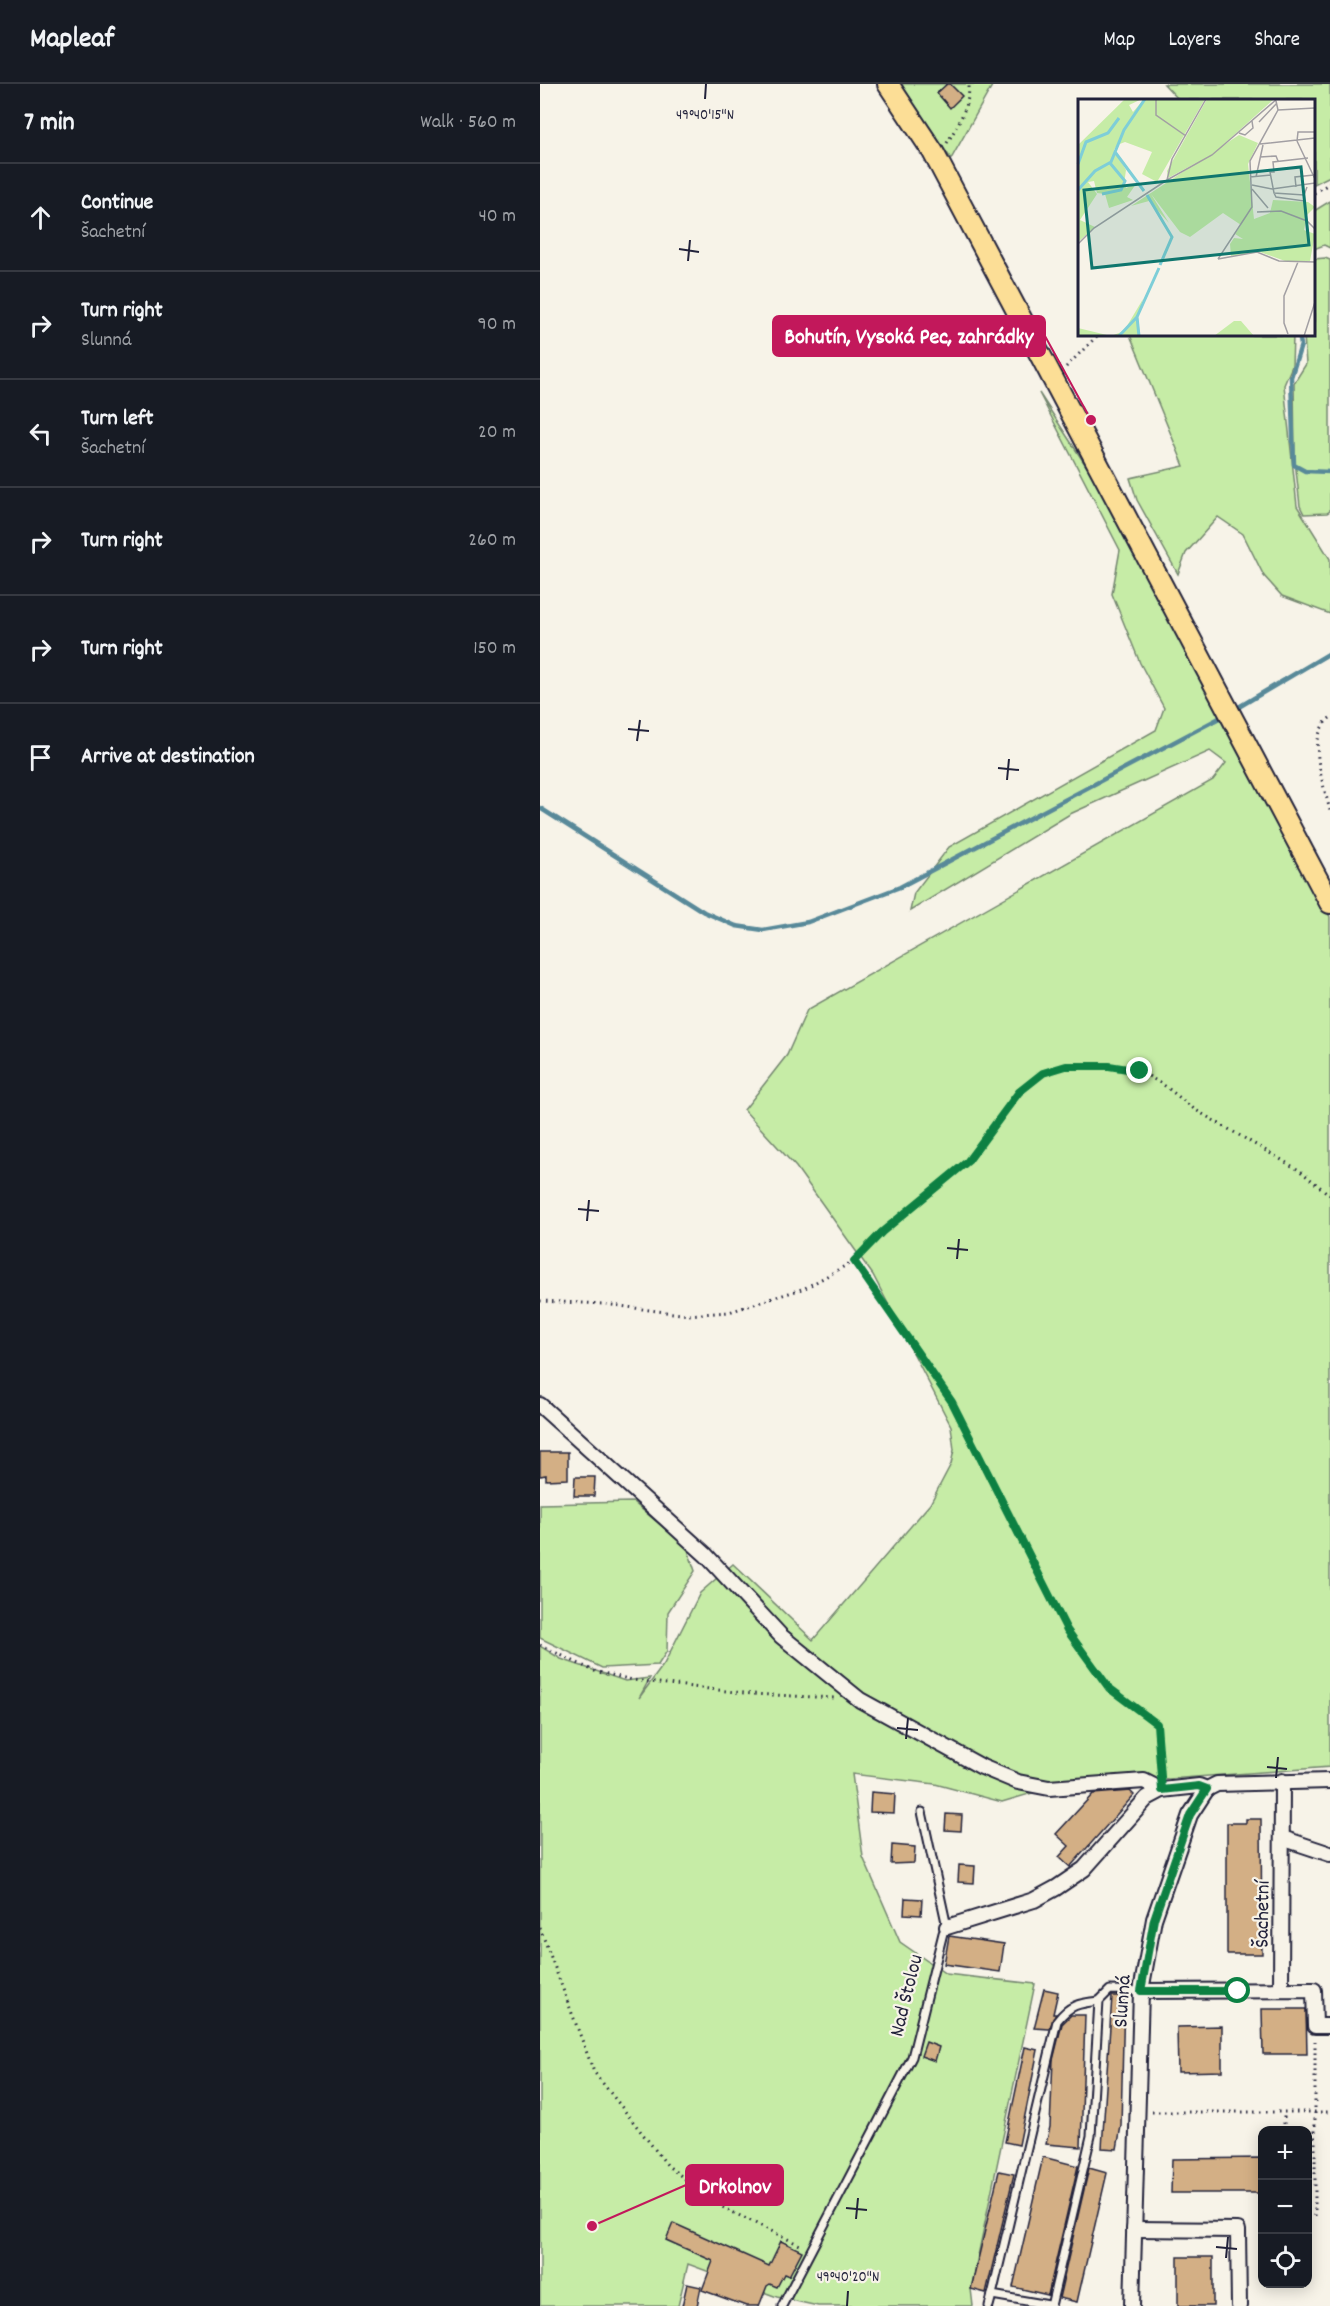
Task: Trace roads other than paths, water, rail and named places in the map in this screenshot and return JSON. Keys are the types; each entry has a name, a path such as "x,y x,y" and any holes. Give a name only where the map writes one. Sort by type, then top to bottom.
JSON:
{"main road":[{"path":"888,84 933,152 1330,903"}],"street":[{"path":"540,1405 706,1556 781,1636 860,1700 982,1767 1018,1782 1048,1788 1144,1781 1162,1790"},
{"name":"Šachetní","path":"1281,1990 1282,1781"},
{"path":"947,1927 1034,1900 1056,1888 1084,1869 1147,1798 1162,1790 1199,1786 1207,1789 1217,1784 1330,1781"},
{"name":"Slunná","path":"1132,2306 1141,1991 1154,1919 1190,1815 1207,1789"},
{"path":"1282,1838 1330,1854"},
{"path":"1141,1991 1314,1990 1315,2026 1330,2026"},
{"path":"1134,2229 1238,2230 1239,2306"}],"lane":[{"path":"922,1812 947,1927"},
{"name":"Nad Štolou","path":"782,2306 912,2057 943,1933 947,1927"},
{"path":"992,2295 1050,2306 1091,2136 1099,2001 1110,1990 1141,1991"},
{"path":"989,2306 1057,2021 1067,2008 1080,2002 1099,2001"}],"waterway":[{"path":"1299,336 1301,345 1291,377 1294,465 1305,471 1330,472"},
{"path":"1232,711 1330,653"},
{"path":"540,808 704,912 736,926 763,930 808,922 900,887 1225,715"}],"place":[{"name":"Bohutín, Vysoká Pec, zahrádky","path":"1091,420"},
{"name":"Drkolnov","path":"592,2226"}]}
